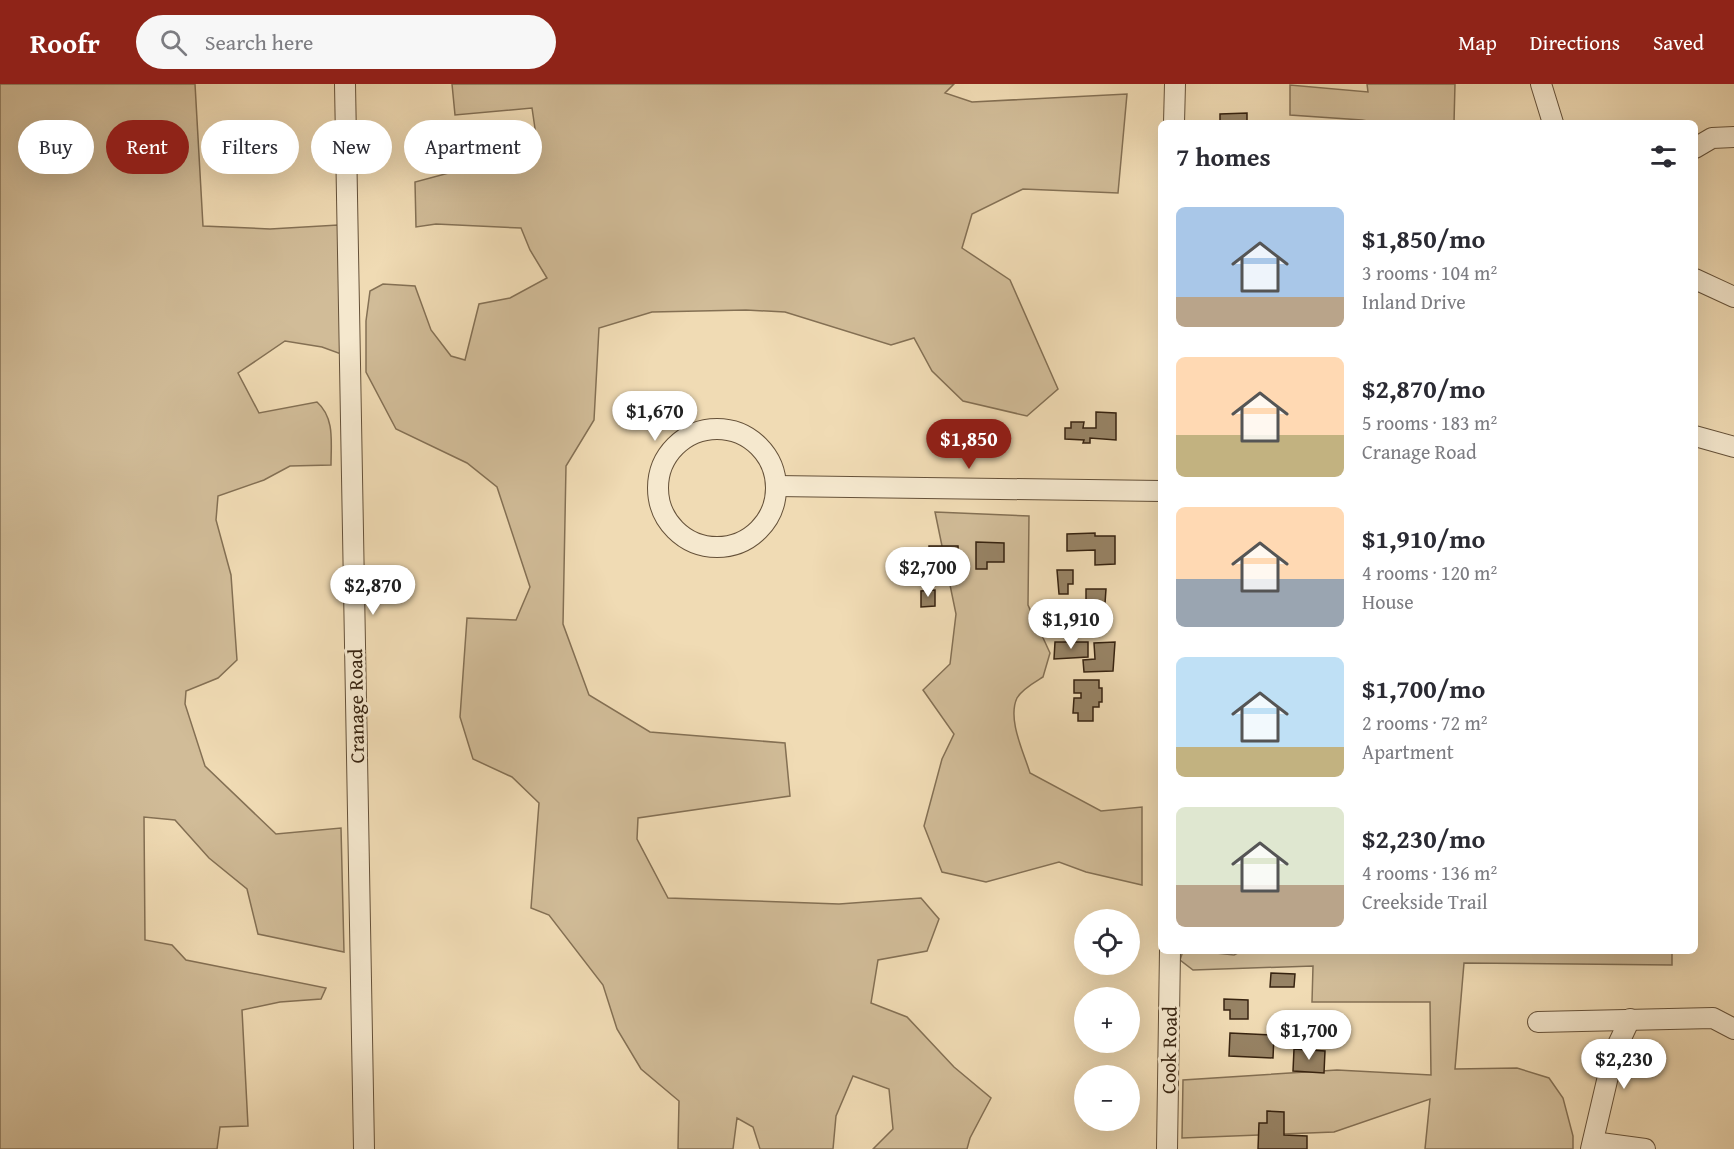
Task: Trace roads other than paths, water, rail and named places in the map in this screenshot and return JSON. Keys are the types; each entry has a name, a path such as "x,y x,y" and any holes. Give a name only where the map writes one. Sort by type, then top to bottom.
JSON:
{"street":[{"name":"Cranage Road","path":"345,84 364,1149"},
{"path":"1174,120 1175,84"},
{"path":"1540,84 1552,120"},
{"path":"1698,146 1712,138 1734,137"},
{"path":"1698,280 1734,297"},
{"path":"702,430 731,430 750,438 762,448 772,466 776,486 774,505 765,524 756,533 739,543 719,548 687,539 671,525 659,498 659,477 663,464 674,447 683,439 702,430"},
{"path":"1698,437 1734,447"},
{"path":"776,486 1158,490"},
{"name":"Cook Road","path":"1167,1149 1170,954"},
{"path":"1538,1022 1713,1018 1734,1029"},
{"path":"1630,1019 1613,1055 1592,1145 1645,1149"}]}
